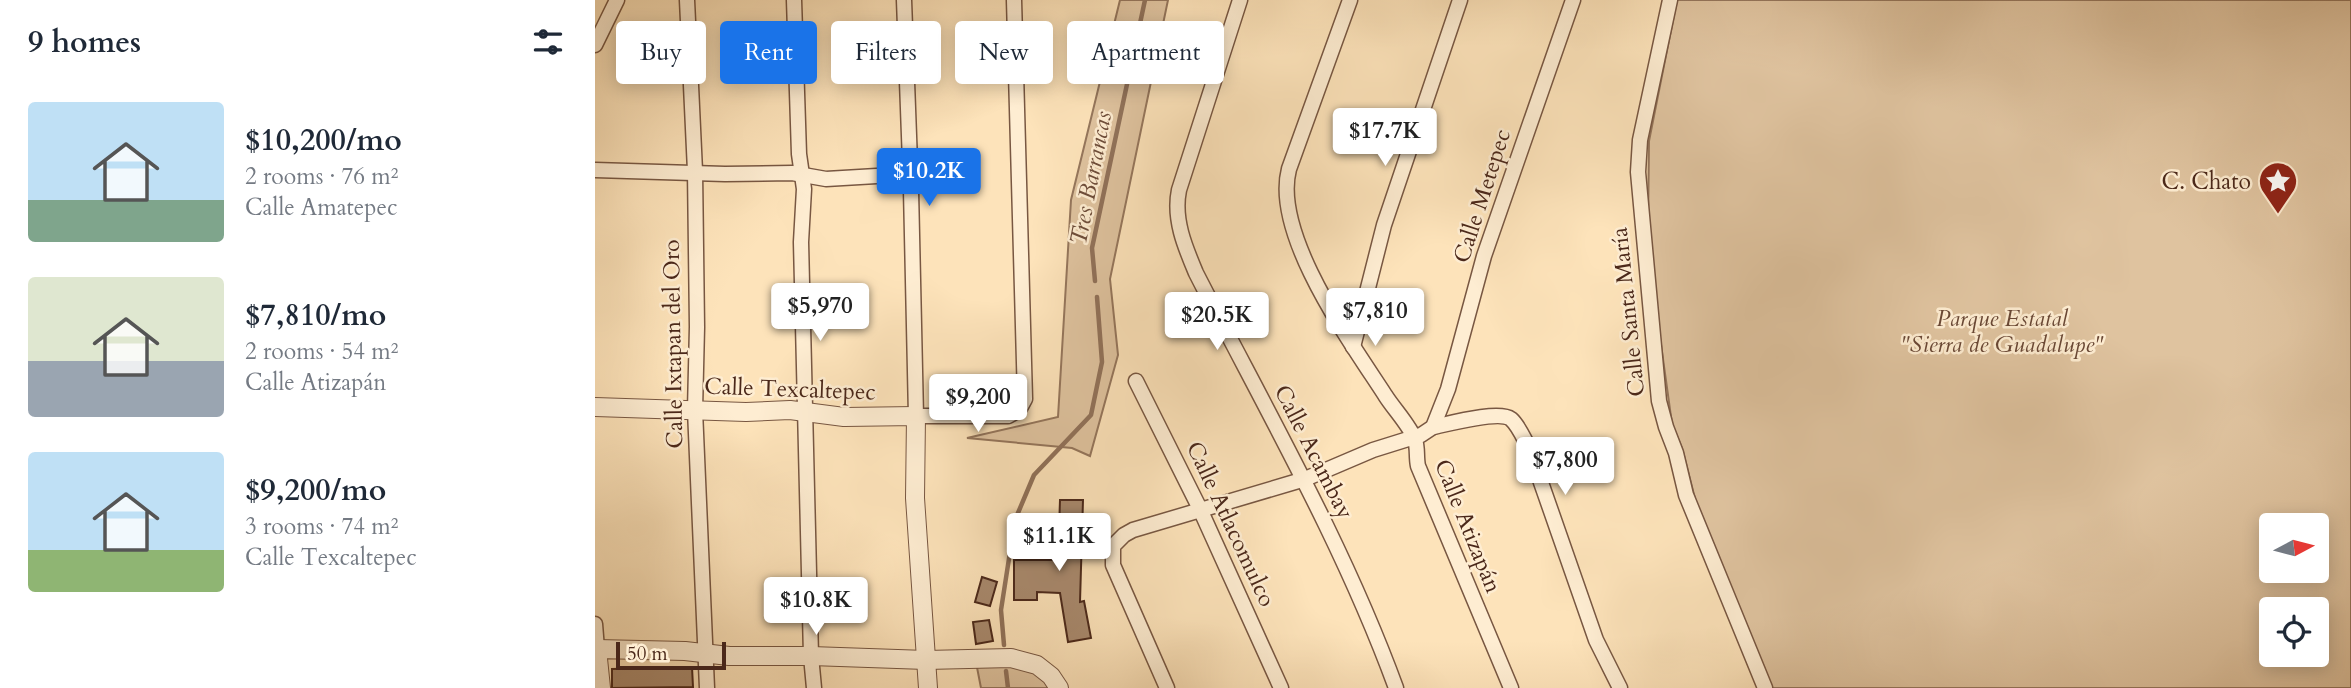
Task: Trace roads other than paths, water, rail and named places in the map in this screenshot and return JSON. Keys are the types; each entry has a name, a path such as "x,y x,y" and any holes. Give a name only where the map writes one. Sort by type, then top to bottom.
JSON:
{"street":[{"path":"595,45 617,0"},
{"name":"Calle Ixtapan del Oro","path":"687,0 695,171 695,410 707,688"},
{"path":"794,0 801,174 804,189 801,242 804,410 814,688"},
{"path":"904,0 916,416 915,498 928,688"},
{"name":"Calle Texcaltepec","path":"595,407 804,410 844,417 1014,414 1022,406 1027,392 1014,0"},
{"name":"Calle Atizapán","path":"1350,0 1285,184 1287,207 1293,230 1317,284 1353,347 1415,438 1418,466 1511,688"},
{"path":"1353,347 1384,225 1460,0"},
{"name":"Calle Metepec","path":"1433,427 1448,389 1484,256 1573,0"},
{"name":"Calle Santa María","path":"1670,0 1640,140 1638,172 1659,401 1686,495 1765,688"},
{"name":"Calle Acambay","path":"1235,4 1179,190 1177,212 1181,230 1196,273 1305,479 1375,632 1396,688"},
{"path":"595,170 801,174 826,179 961,171"},
{"name":"Calle Atlacomulco","path":"1136,381 1200,509 1281,688"},
{"path":"1167,688 1113,565 1113,546 1124,535 1200,509 1305,479 1373,450 1415,438 1433,427 1497,415 1510,419 1529,448 1595,640 1620,688"},
{"path":"595,624 601,688"},
{"path":"596,649 729,656 926,660 1011,658 1024,660 1045,670 1059,688"}],"waterway":[{"name":"Tres Barrancas","path":"1095,281 1092,248 1145,0"},
{"name":"Tres Barrancas","path":"1004,645 1001,610 1015,520 1034,475 1091,415 1102,362 1097,297"},
{"name":"Tres Barrancas","path":"1006,671 1008,688"}],"place":[{"name":"C. Chato","path":"2278,215"}],"park label":[{"name":"Parque Estatal \"Sierra de Guadalupe\"","path":"2002,331"}]}
